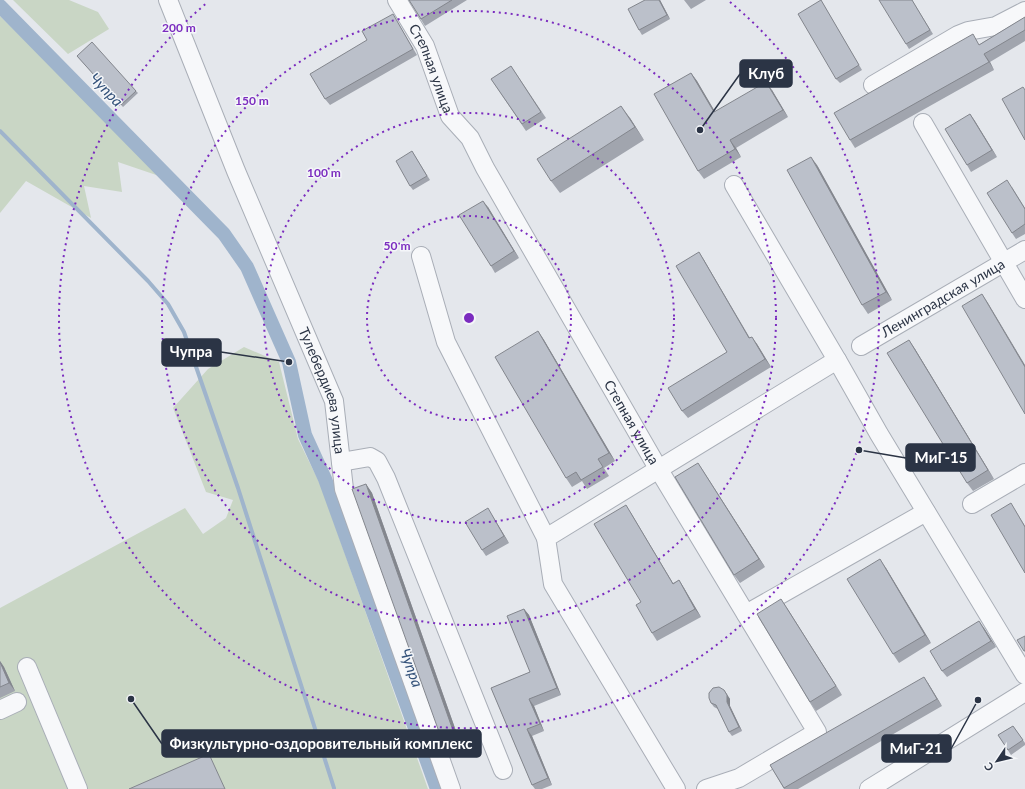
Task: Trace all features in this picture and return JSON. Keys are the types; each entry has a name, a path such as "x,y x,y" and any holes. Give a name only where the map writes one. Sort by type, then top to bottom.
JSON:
{"street":[{"name":"Тулебердиева улица","path":"168,0 236,171 334,401 344,489 451,789"},
{"name":"Степная улица","path":"397,0 425,46 450,116 470,138 485,168 659,470 817,732 739,778 706,789"},
{"path":"873,85 958,35 968,31 996,26 1025,11"},
{"path":"923,123 1025,299"},
{"path":"734,185 926,512 1025,675"},
{"name":"Ленинградская улица","path":"861,346 1025,250"},
{"path":"421,256 446,342 546,538 553,584 676,789"},
{"path":"546,538 837,360"},
{"path":"341,462 370,457 377,462 386,478 503,770"},
{"path":"972,504 1025,473"},
{"path":"746,614 926,512"},
{"path":"27,667 78,789"},
{"path":"869,789 1023,698"},
{"path":"0,710 18,702"}],"green space":[{"path":"13,0 69,0 98,12 109,29 68,54"},
{"path":"0,16 165,178 118,162 122,192 84,186 91,218 26,181 0,213"},
{"path":"244,347 279,362 298,439 321,486 428,789 0,789 0,608 185,508 203,534 226,518 233,500 206,492 173,408 208,369"}],"building":[{"path":"409,0 452,0 421,19"},
{"path":"645,0 659,0 667,15 639,30 628,9"},
{"path":"821,0 859,65 836,79 798,14"},
{"path":"879,0 912,0 930,30 906,44"},
{"path":"393,14 413,49 325,99 310,74 367,40 362,31"},
{"path":"1025,17 1025,30 984,54 989,62 850,140 834,113 973,34 979,45"},
{"path":"92,42 136,91 121,105 77,56"},
{"path":"511,66 541,112 522,124 491,79"},
{"path":"691,73 714,112 766,82 783,110 730,140 735,149 698,171 654,94"},
{"path":"1023,87 1025,90 1025,140 1002,99"},
{"path":"621,106 635,127 551,181 537,159"},
{"path":"970,114 992,150 967,165 945,129"},
{"path":"412,151 427,176 410,186 396,161"},
{"path":"811,157 886,292 862,305 787,170"},
{"path":"1007,180 1025,209 1025,224 1012,233 987,193"},
{"path":"483,201 514,251 491,266 459,215"},
{"path":"699,252 749,338 752,337 765,359 682,411 668,388 727,352 676,266"},
{"path":"982,294 1025,367 1025,414 962,306"},
{"path":"538,331 609,453 598,459 603,467 581,480 576,472 566,478 495,357"},
{"path":"909,340 988,470 967,483 887,353"},
{"path":"698,463 759,559 734,575 675,477"},
{"path":"366,484 456,739 443,743 352,489"},
{"path":"1011,503 1025,527 1025,573 991,515"},
{"path":"626,505 673,584 679,580 695,609 652,633 636,605 641,602 594,524"},
{"path":"488,508 504,536 482,550 465,522"},
{"path":"880,559 925,635 893,654 847,579"},
{"path":"781,599 836,686 810,702 757,614"},
{"path":"524,609 557,688 529,699 540,724 527,729 548,778 532,785 491,688 530,672 507,616"},
{"path":"979,621 991,641 942,671 930,651"},
{"path":"1025,636 1025,651 1024,651 1017,640"},
{"path":"0,662 9,683 0,687"},
{"path":"924,677 937,699 784,788 770,765"},
{"path":"719,687 724,690 727,695 727,702 739,727 729,732 716,705 711,703 709,698 709,693 713,688"},
{"path":"1013,726 1023,740 1008,750 998,735"},
{"path":"209,754 225,789 129,789"}],"waterway":[{"name":"Чупра","path":"0,6 224,234 247,267 289,362 305,435 325,479 437,789"},
{"path":"0,131 148,281 168,304 184,332 238,488 334,788"}],"place":[{"name":"Клуб","path":"700,130"},
{"name":"Чупра","path":"289,362"},
{"name":"МиГ-15","path":"859,450"},
{"name":"Физкультурно-оздоровительный комплекс","path":"131,699"},
{"name":"МиГ-21","path":"978,700"}]}
